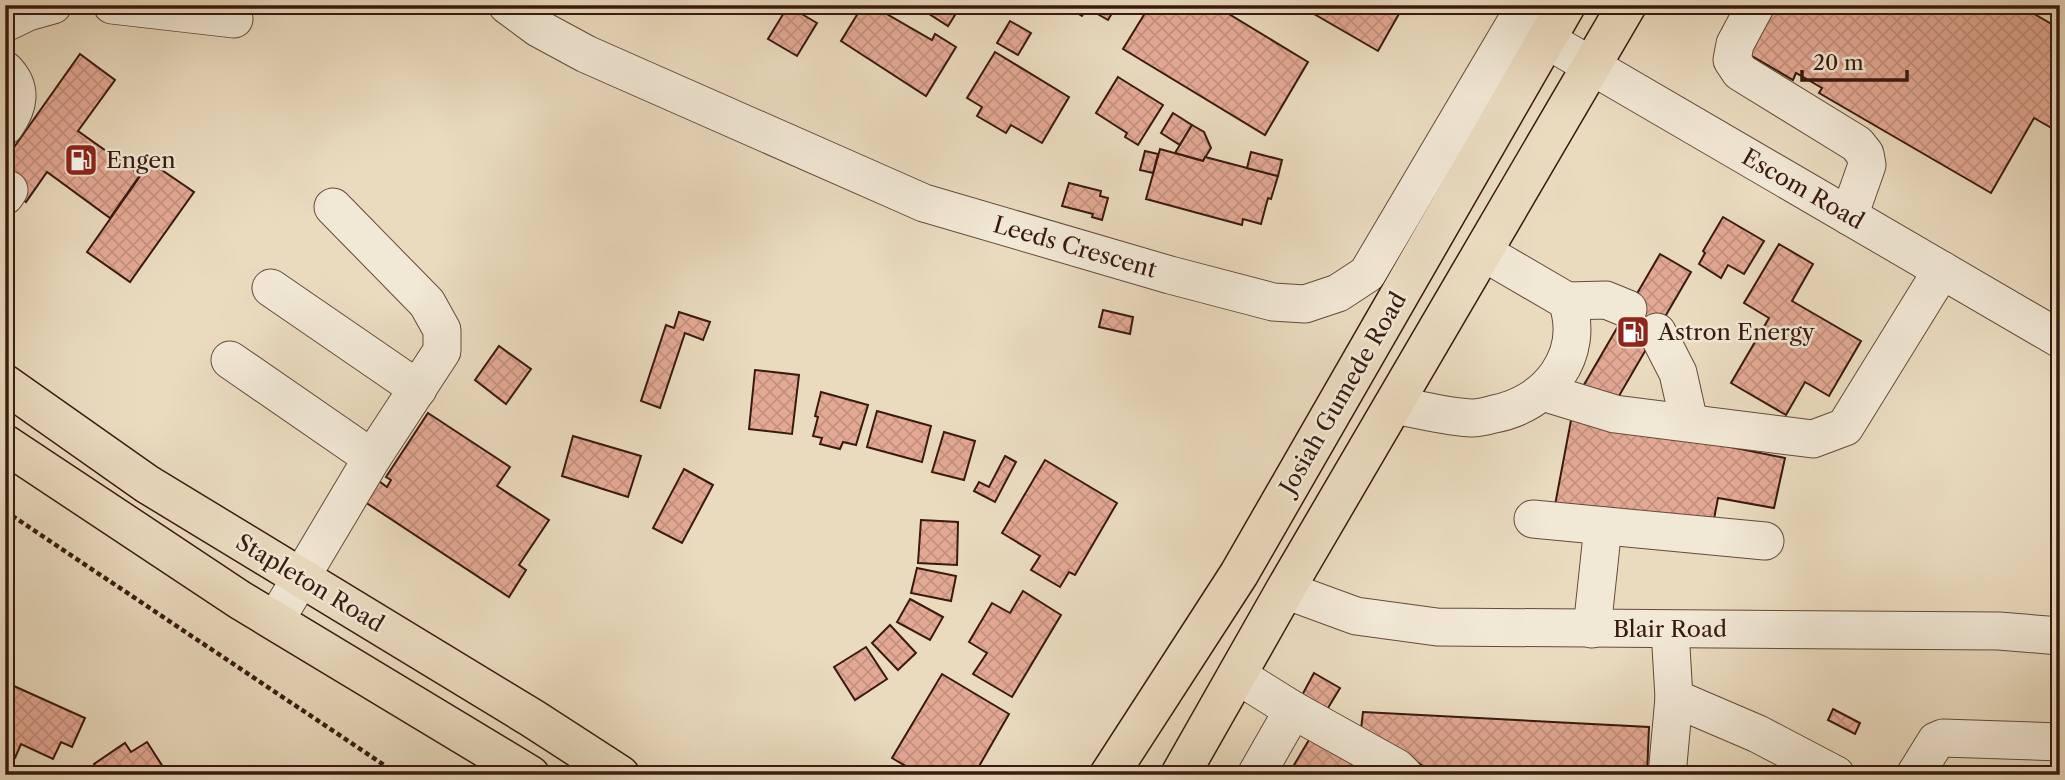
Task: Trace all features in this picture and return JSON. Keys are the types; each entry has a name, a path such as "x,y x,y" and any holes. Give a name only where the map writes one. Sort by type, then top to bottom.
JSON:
{"main road":[{"name":"Josiah Gumede Road","path":"1109,775 1240,574 1566,5"},
{"path":"1180,775 1284,590 1627,5"},
{"name":"Stapleton Road","path":"5,384 147,484 532,718 620,775"},
{"path":"5,444 275,621 530,775"}],"street":[{"path":"5,23 28,12 53,5"},
{"path":"112,5 234,19"},
{"name":"Leeds Crescent","path":"507,5 538,28 586,54 924,203 1170,275 1273,302 1305,304 1338,293 1367,274 1526,5"},
{"path":"1756,5 1735,44 1732,60 1740,72 1857,144 1865,154 1867,165 1849,216"},
{"name":"Escom Road","path":"1547,40 2060,338"},
{"path":"5,70 15,80 19,96 14,114 5,126"},
{"path":"275,621 372,458 442,351 442,330 427,303 334,207"},
{"path":"1483,252 1567,300 1606,300 1628,309"},
{"path":"1543,392 1615,414 1813,439 1845,427 1942,270"},
{"path":"271,288 418,389"},
{"path":"1393,405 1475,418 1515,408 1543,392 1568,355 1573,339 1573,319 1567,300"},
{"path":"1657,332 1678,373 1689,422"},
{"path":"230,360 372,458"},
{"path":"1533,519 1765,541"},
{"path":"1592,629 1603,526"},
{"name":"Blair Road","path":"1284,590 1356,616 1437,627 2000,631 2060,636"},
{"path":"1667,775 1674,698 1670,630"},
{"path":"1237,675 1293,710 1398,768 1404,775"},
{"path":"1674,698 1758,734 1836,775"},
{"path":"1256,775 1293,710"},
{"path":"1915,775 1936,741 1943,738 2060,742"}],"path":[{"path":"5,511 400,775"}],"building":[{"path":"863,5 871,5 932,40 935,34 956,47 926,96 841,41"},
{"path":"915,5 940,5 955,15 948,26"},
{"path":"1063,5 1082,5 1087,8 1082,16"},
{"path":"1082,5 1117,5 1108,20"},
{"path":"1150,5 1214,5 1308,62 1265,135 1123,49"},
{"path":"1313,5 1404,5 1378,51 1314,14 1318,8"},
{"path":"1773,5 2019,5 2060,29 2060,122 2055,130 2034,118 1991,193 1819,93 1822,88 1796,73 1793,80 1745,52"},
{"path":"788,6 817,23 797,56 768,39"},
{"path":"1010,21 1031,33 1018,55 997,43"},
{"path":"995,52 1069,97 1042,143 1011,125 1006,133 977,116 982,107 967,98"},
{"path":"80,54 115,80 78,131 140,175 110,218 47,172 26,202 5,187 5,160"},
{"path":"1118,77 1163,105 1138,145 1125,137 1127,133 1096,113"},
{"path":"1173,113 1192,125 1180,145 1161,133"},
{"path":"1192,125 1204,132 1211,148 1203,161 1175,153"},
{"path":"1160,149 1203,161 1205,157 1278,176 1261,224 1243,219 1242,225 1146,199"},
{"path":"1145,151 1158,154 1153,173 1140,170"},
{"path":"1251,152 1282,160 1278,176 1247,168"},
{"path":"150,162 194,192 130,282 87,252"},
{"path":"1069,183 1101,191 1100,196 1108,198 1102,220 1092,217 1093,214 1062,206"},
{"path":"1723,217 1764,241 1744,274 1728,265 1721,278 1699,264 1705,253 1703,251"},
{"path":"1779,244 1813,264 1792,301 1861,341 1829,396 1805,382 1786,415 1731,383 1769,318 1744,303"},
{"path":"1660,254 1691,272 1612,408 1581,390"},
{"path":"1103,310 1133,317 1130,334 1099,327"},
{"path":"679,312 710,322 703,340 685,333 660,408 641,401 666,325 674,328"},
{"path":"499,346 531,369 506,404 475,380"},
{"path":"755,370 799,375 792,434 749,429"},
{"path":"821,392 868,405 856,445 843,442 840,449 820,444 822,438 813,436"},
{"path":"877,411 931,426 922,462 867,447"},
{"path":"428,413 510,467 497,486 549,520 519,565 526,570 509,597 362,500 376,479 387,487 391,480 386,477"},
{"path":"1572,415 1785,458 1774,508 1718,498 1714,519 1555,505"},
{"path":"944,432 975,441 964,480 932,472"},
{"path":"573,436 641,456 628,497 562,476"},
{"path":"1005,456 1016,462 995,502 974,491 979,482 989,487"},
{"path":"1045,460 1117,503 1075,575 1069,572 1060,587 1031,570 1040,556 1002,533"},
{"path":"684,469 713,485 682,543 653,528"},
{"path":"921,520 958,522 957,565 918,563"},
{"path":"917,568 956,576 951,601 911,593"},
{"path":"1023,591 1061,615 1012,697 973,674 987,653 969,642 992,603 1010,613"},
{"path":"910,599 943,617 930,640 897,622"},
{"path":"890,625 916,653 898,670 872,643"},
{"path":"866,647 887,679 855,700 834,667"},
{"path":"1314,673 1340,688 1325,713 1300,699"},
{"path":"942,674 1009,714 974,775 921,775 892,758"},
{"path":"5,682 85,718 72,747 61,742 53,759 21,744 15,758 5,754"},
{"path":"1833,709 1860,723 1855,734 1828,720"},
{"path":"1363,712 1649,727 1647,775 1438,775 1361,729"},
{"path":"1312,735 1378,775 1288,775"},
{"path":"147,742 167,773 165,775 89,773 97,768 94,764 125,743 131,752"}],"place":[{"name":"Engen","path":"81,160"},
{"name":"Astron Energy","path":"1633,332"}]}
